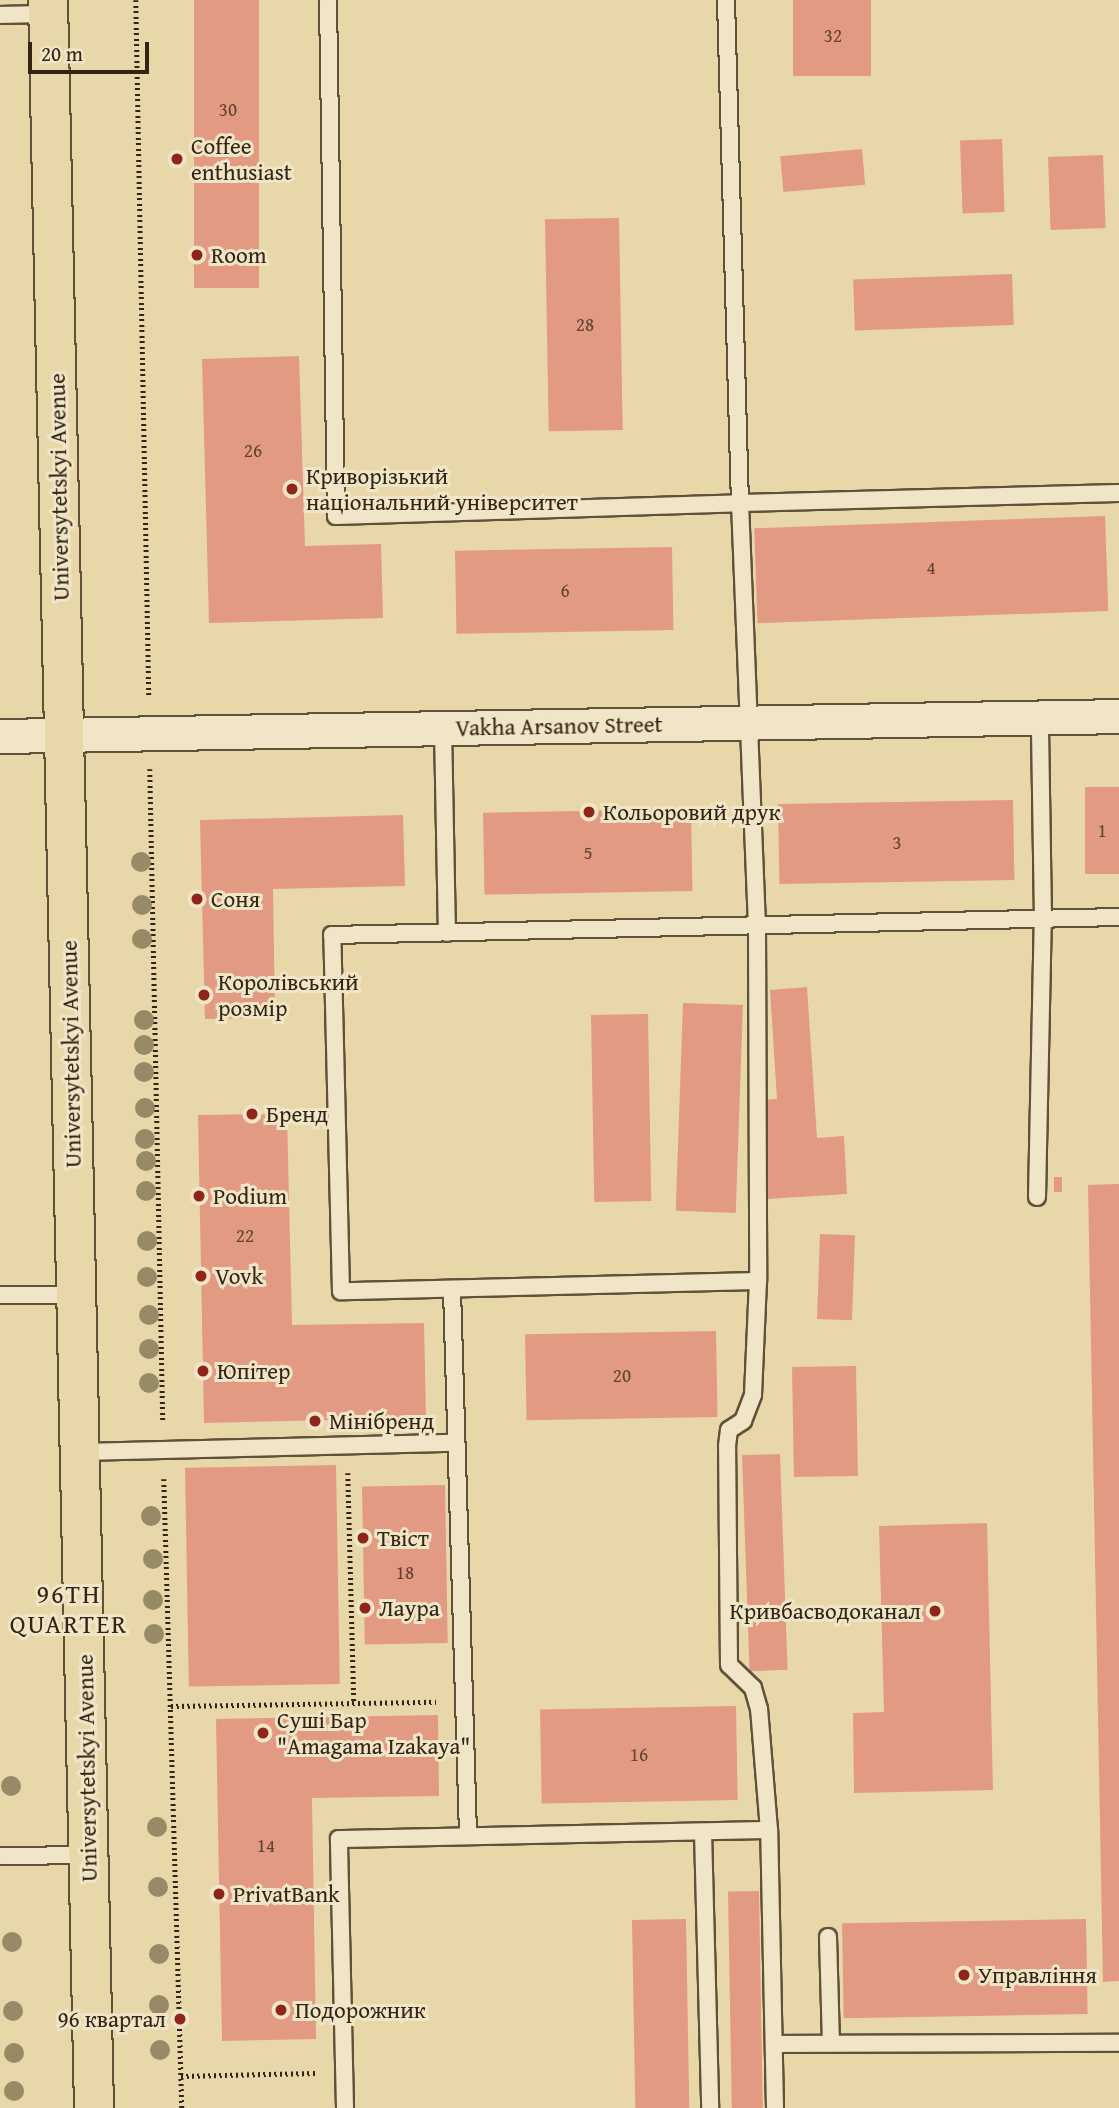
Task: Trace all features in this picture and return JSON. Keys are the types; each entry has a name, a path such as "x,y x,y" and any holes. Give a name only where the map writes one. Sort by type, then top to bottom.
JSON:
{"main road":[{"name":"Universytetskyi Avenue","path":"48,7 94,2108"}],"street":[{"name":"Vakha Arsanov Street","path":"0,736 1119,716"}],"lane":[{"path":"328,0 336,516 1119,493"},
{"path":"726,0 746,723 757,926 758,1281 753,1395 743,1421 729,1430 727,1446 729,1665 753,1688 759,1709 769,1830 775,2108"},
{"path":"0,15 48,7"},
{"path":"1037,1197 1043,919 1040,718"},
{"path":"443,728 447,933"},
{"path":"758,1281 341,1291 332,935 1119,917"},
{"path":"452,1289 468,1836"},
{"path":"0,1295 76,1294"},
{"path":"80,1452 456,1443"},
{"path":"345,2108 339,1839 769,1830"},
{"path":"703,1832 710,2108"},
{"path":"0,1856 89,1855"},
{"path":"828,1937 831,2043"},
{"path":"774,2044 1119,2043"}],"path":[{"path":"136,0 163,1450 182,2108"},
{"path":"347,1446 354,1703"},
{"path":"171,1706 464,1702"},
{"path":"181,2076 344,2073"}],"building":[{"path":"194,0 259,0 259,288 194,288"},
{"path":"793,0 871,0 871,76 793,76"},
{"path":"1002,139 1005,212 963,213 960,140"},
{"path":"862,149 865,185 783,192 780,156"},
{"path":"1103,155 1106,228 1051,230 1048,157"},
{"path":"619,218 623,430 549,431 545,219"},
{"path":"1012,274 1014,325 855,331 853,280"},
{"path":"299,356 305,546 381,544 383,618 209,623 202,359"},
{"path":"1105,516 1108,611 758,623 754,528"},
{"path":"672,547 673,630 456,634 455,551"},
{"path":"1085,787 1119,787 1119,874 1085,874"},
{"path":"1013,800 1014,880 779,884 778,804"},
{"path":"691,809 692,891 484,895 483,813"},
{"path":"403,815 405,886 273,889 275,1018 205,1019 200,820"},
{"path":"807,987 817,1138 844,1136 847,1194 767,1199 761,1100 777,1099 770,990"},
{"path":"683,1003 743,1005 736,1213 676,1211"},
{"path":"648,1014 651,1201 594,1202 591,1015"},
{"path":"287,1114 292,1325 424,1323 426,1418 204,1423 198,1115"},
{"path":"1054,1177 1062,1177 1062,1192 1054,1192"},
{"path":"1119,1184 1119,1981 1103,1982 1088,1185"},
{"path":"820,1234 855,1235 852,1320 817,1319"},
{"path":"716,1331 718,1417 527,1420 525,1334"},
{"path":"856,1366 858,1476 794,1477 792,1367"},
{"path":"780,1454 788,1670 750,1671 742,1455"},
{"path":"336,1465 340,1684 189,1687 185,1468"},
{"path":"445,1485 448,1643 365,1644 362,1486"},
{"path":"987,1523 993,1790 854,1793 853,1713 884,1712 879,1526"},
{"path":"736,1706 738,1800 542,1803 540,1709"},
{"path":"438,1715 439,1796 312,1798 316,2039 222,2041 216,1719"},
{"path":"759,1891 763,2108 732,2108 728,1892"},
{"path":"686,1919 689,2108 635,2108 632,1920"},
{"name":"Управління","path":"1086,1919 1088,2014 844,2018 842,1923"}],"place":[{"name":"Coffee enthusiast","path":"177,159"},
{"name":"Room","path":"197,255"},
{"name":"Криворізький національний університет","path":"292,489"},
{"name":"Кольоровий друк","path":"589,812"},
{"name":"Соня","path":"197,899"},
{"name":"Королівський розмір","path":"204,995"},
{"name":"Бренд","path":"252,1114"},
{"name":"Podium","path":"199,1196"},
{"name":"Vovk","path":"201,1276"},
{"name":"Юпітер","path":"203,1371"},
{"name":"Мінібренд","path":"315,1421"},
{"name":"Твіст","path":"363,1538"},
{"name":"Лаура","path":"365,1608"},
{"name":"Кривбасводоканал","path":"935,1611"},
{"name":"Суші Бар \"Amagama Izakaya\"","path":"263,1733"},
{"name":"PrivatBank","path":"219,1894"},
{"name":"Управління","path":"964,1975"},
{"name":"Подорожник","path":"281,2010"},
{"name":"96 квартал","path":"180,2019"}],"district":[{"name":"96TH QUARTER","path":"69,1609"}]}
